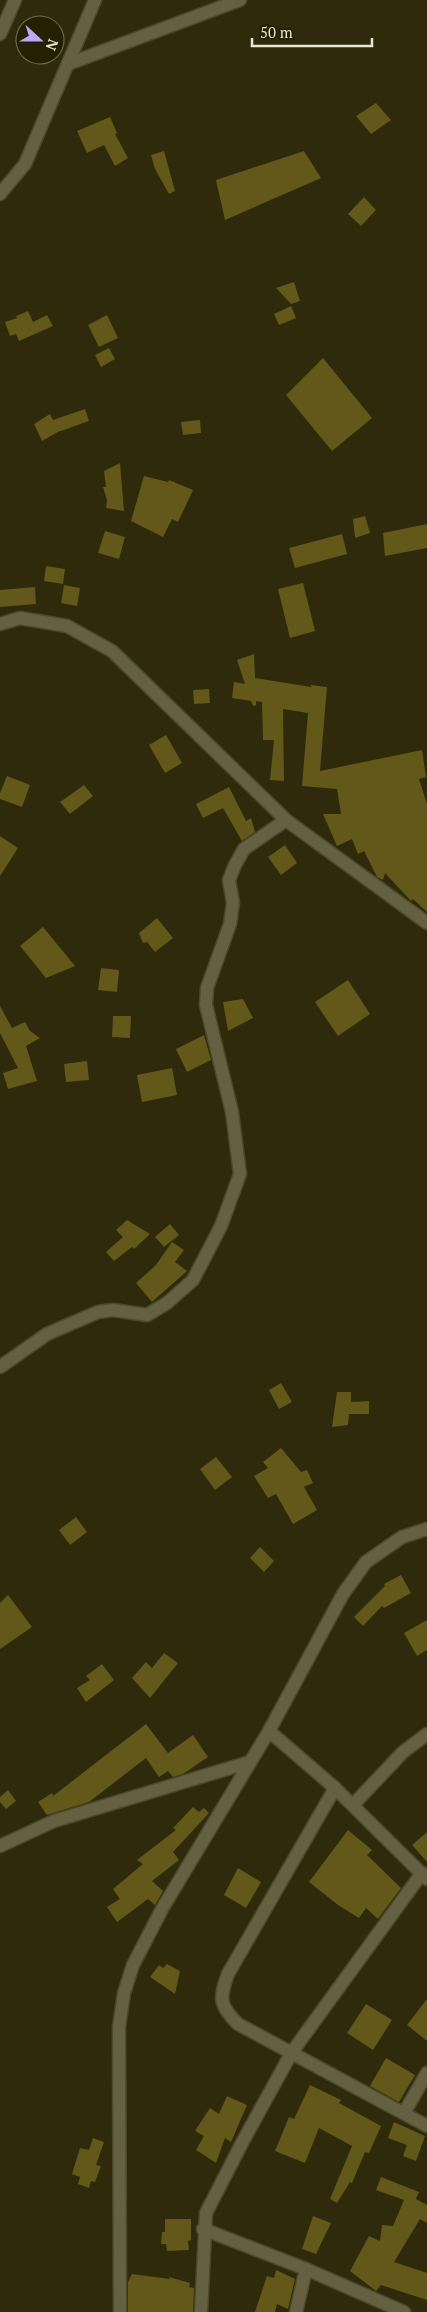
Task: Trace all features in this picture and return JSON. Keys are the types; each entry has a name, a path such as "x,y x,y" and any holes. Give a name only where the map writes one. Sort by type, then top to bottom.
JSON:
{"street":[{"path":"0,34 15,0"},
{"path":"0,194 24,164 95,0"},
{"path":"68,64 240,0"},
{"path":"0,624 20,618 67,626 112,651 286,820 427,923"},
{"path":"0,1367 47,1334 98,1312 113,1310 147,1315 168,1303 193,1280 217,1234 240,1174 232,1112 206,1005 207,988 230,924 233,903 229,880 235,865 244,849 286,820"},
{"path":"120,2312 119,2027 124,1993 133,1965 162,1909 202,1846 269,1731 344,1594 366,1562 402,1536 427,1529"},
{"path":"201,2312 206,2213 242,2141 292,2052 424,1876 335,1788 269,1731"},
{"path":"353,1805 403,1752 427,1734"},
{"path":"0,1846 54,1821 250,1762"},
{"path":"335,1788 228,1974 220,1994 225,2010 238,2024 427,2126"},
{"path":"404,2112 427,2073"},
{"path":"204,2229 306,2268 404,2312"},
{"path":"296,2312 306,2268"}],"building":[{"path":"376,103 391,120 371,134 356,116"},
{"path":"110,117 117,133 115,134 128,158 115,166 104,145 87,153 77,131"},
{"path":"164,151 175,191 169,194 155,169 151,155"},
{"path":"304,151 321,178 225,220 216,180"},
{"path":"364,197 376,210 361,226 348,214"},
{"path":"294,282 300,301 291,304 276,288"},
{"path":"291,306 296,318 279,325 274,314"},
{"path":"28,311 33,322 47,315 53,326 19,341 16,334 10,336 5,322 17,318 16,316"},
{"path":"107,315 118,338 99,347 88,325"},
{"path":"109,348 115,359 101,367 95,355"},
{"path":"323,358 372,418 332,451 286,395"},
{"path":"85,409 89,421 58,432 42,441 34,424 50,414 53,420"},
{"path":"200,420 201,433 183,435 181,422"},
{"path":"120,463 124,511 106,508 107,500 103,487 106,487 104,471"},
{"path":"144,476 168,482 169,480 193,490 178,522 172,519 163,537 131,521"},
{"path":"365,516 370,533 355,538 353,519"},
{"path":"427,524 427,548 385,556 383,533"},
{"path":"105,531 125,537 119,559 98,553"},
{"path":"342,534 347,554 295,568 289,548"},
{"path":"46,566 65,569 63,584 44,581"},
{"path":"303,583 315,631 290,638 278,589"},
{"path":"64,585 80,588 77,606 61,603"},
{"path":"35,587 36,604 0,607 0,590"},
{"path":"254,654 255,678 311,687 311,685 327,687 320,771 422,750 426,777 419,779 427,804 427,912 413,899 411,901 385,873 383,880 377,877 364,851 358,854 352,839 337,846 323,814 341,814 337,789 302,786 308,713 283,709 284,781 270,780 274,740 263,740 262,702 256,701 256,705 253,706 251,701 232,698 234,682 245,684 237,660"},
{"path":"209,689 210,703 194,704 193,690"},
{"path":"166,735 182,763 165,773 149,745"},
{"path":"7,776 30,785 22,807 0,799 0,793"},
{"path":"84,785 93,796 70,814 60,802"},
{"path":"229,787 246,821 251,818 255,832 242,841 223,808 203,818 196,804"},
{"path":"0,836 18,848 0,876"},
{"path":"285,845 297,863 281,875 268,857"},
{"path":"157,918 173,938 155,952 147,942 143,943 139,933"},
{"path":"43,927 75,966 46,978 20,946"},
{"path":"101,968 119,970 117,992 98,990"},
{"path":"348,980 370,1014 338,1036 315,1002"},
{"path":"243,999 253,1018 228,1031 223,1002"},
{"path":"0,1006 12,1028 25,1022 30,1031 40,1038 26,1046 37,1081 8,1089 3,1073 18,1068 0,1033"},
{"path":"113,1016 131,1016 130,1038 112,1037"},
{"path":"204,1035 211,1060 187,1072 176,1049"},
{"path":"87,1061 89,1080 66,1082 64,1064"},
{"path":"172,1068 177,1095 142,1102 137,1075"},
{"path":"127,1220 150,1234 134,1249 132,1247 114,1261 106,1252 123,1237 116,1230"},
{"path":"170,1224 179,1235 164,1247 155,1237"},
{"path":"172,1242 184,1250 175,1262 187,1271 152,1302 136,1283 156,1265"},
{"path":"281,1383 292,1402 279,1409 269,1390"},
{"path":"337,1392 351,1392 351,1402 369,1401 369,1414 349,1414 348,1425 332,1427"},
{"path":"281,1448 301,1472 307,1470 313,1483 304,1487 317,1510 293,1524 276,1494 268,1498 254,1476 268,1468 263,1462"},
{"path":"216,1457 232,1477 215,1490 200,1469"},
{"path":"76,1517 87,1532 70,1545 59,1530"},
{"path":"260,1547 274,1561 264,1572 250,1558"},
{"path":"401,1575 411,1593 384,1608 382,1606 363,1626 354,1617 385,1586 384,1584"},
{"path":"8,1595 32,1627 0,1649 0,1603"},
{"path":"427,1620 427,1650 417,1656 404,1633"},
{"path":"164,1653 178,1663 150,1698 132,1678 146,1662 152,1668"},
{"path":"102,1664 114,1680 86,1702 77,1688 90,1680 86,1676"},
{"path":"146,1724 168,1753 193,1735 208,1757 183,1774 173,1777 168,1771 159,1777 146,1758 89,1802 47,1815 38,1802 52,1793 53,1796"},
{"path":"8,1790 16,1801 6,1809 0,1802 0,1797"},
{"path":"193,1807 199,1812 204,1808 209,1813 173,1852 179,1860 152,1881 163,1891 155,1905 148,1899 117,1922 107,1907 120,1899 113,1889 143,1864 137,1860 176,1830 173,1828"},
{"path":"348,1830 372,1850 367,1855 401,1888 378,1919 366,1908 359,1918 338,1905 309,1882"},
{"path":"427,1832 427,1862 412,1845"},
{"path":"238,1868 261,1882 246,1908 224,1895"},
{"path":"167,1964 180,1971 175,1994 150,1977 159,1965 163,1968"},
{"path":"427,1999 427,2041 407,2025"},
{"path":"366,2004 392,2020 373,2050 347,2033"},
{"path":"386,2058 415,2075 399,2102 370,2086"},
{"path":"310,2085 341,2100 339,2103 381,2126 369,2153 365,2152 352,2183 350,2182 337,2203 330,2199 352,2146 319,2128 305,2163 275,2151 289,2117 294,2119"},
{"path":"227,2096 247,2105 231,2142 225,2138 216,2163 196,2150 204,2136 195,2131 210,2108 219,2114"},
{"path":"394,2122 425,2136 416,2161 403,2156 407,2145 388,2138"},
{"path":"93,2138 104,2142 96,2165 101,2166 95,2182 91,2181 89,2188 78,2184 80,2177 72,2174 80,2148 89,2150"},
{"path":"381,2177 419,2192 416,2199 427,2205 427,2223 420,2219 394,2262 427,2273 427,2300 381,2285 376,2291 350,2271 369,2236 380,2241 382,2225 393,2226 404,2200 376,2190"},
{"path":"313,2216 331,2223 316,2254 302,2249"},
{"path":"165,2219 191,2219 191,2240 188,2241 189,2250 167,2251 166,2244 161,2244 162,2232 165,2232"},
{"path":"276,2270 295,2279 288,2309 277,2304 275,2312 255,2312 267,2276 274,2278"},
{"path":"132,2274 170,2279 169,2277 190,2283 189,2287 194,2288 193,2312 128,2312 128,2282"}]}
